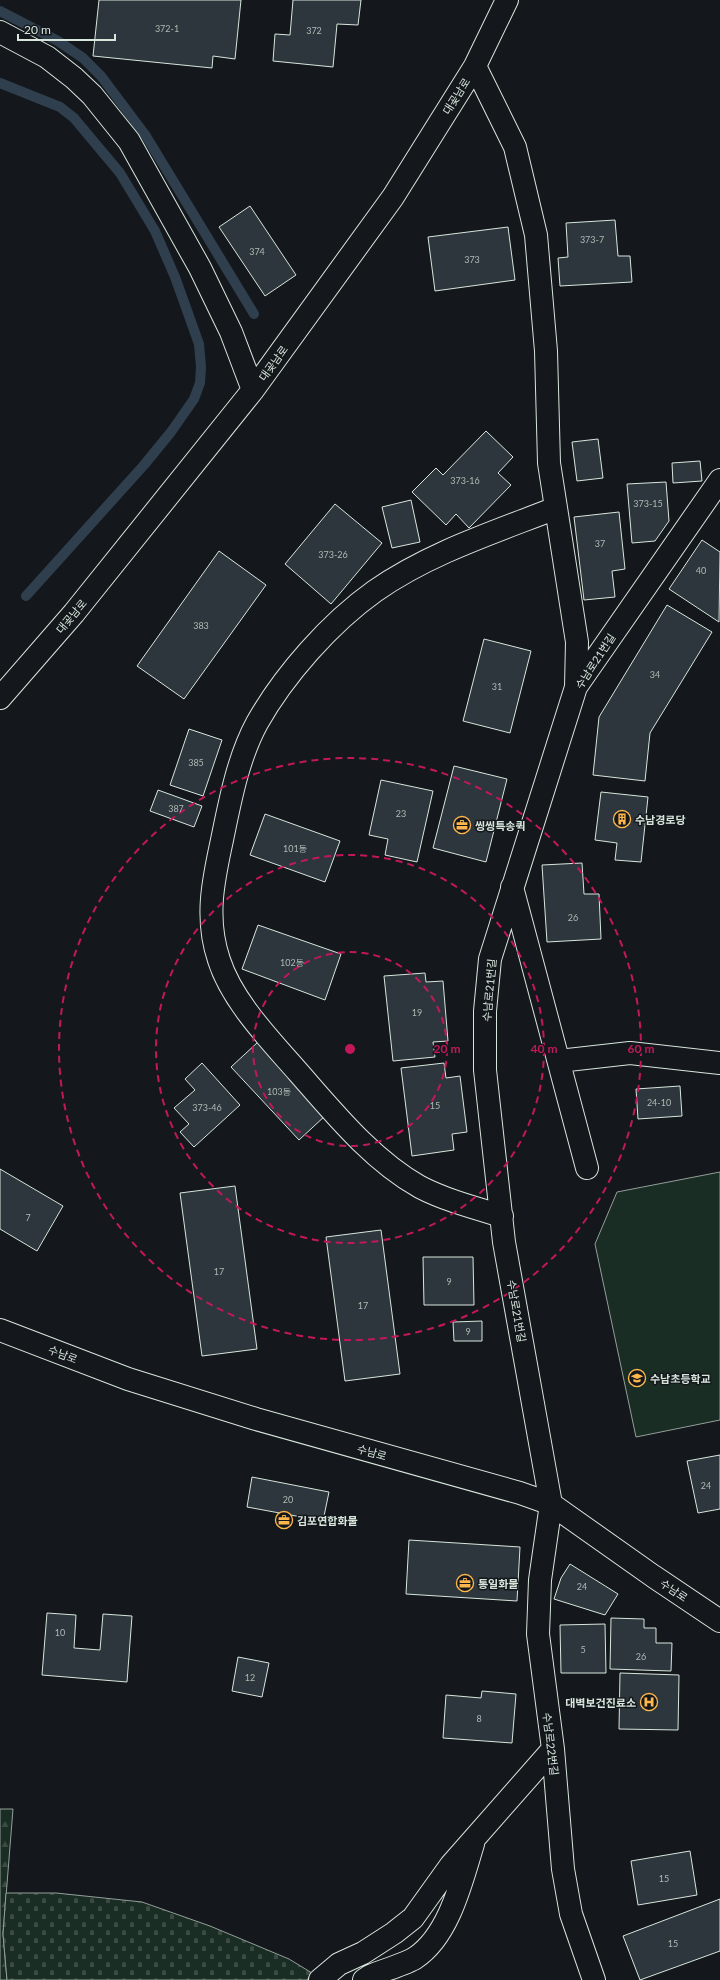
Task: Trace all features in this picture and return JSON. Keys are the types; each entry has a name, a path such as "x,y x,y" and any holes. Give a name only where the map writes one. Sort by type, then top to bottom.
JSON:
{"street":[{"name":"대곶남로","path":"0,698 74,613 253,390 394,197 475,66 506,0"},
{"path":"0,32 47,57 74,78 97,101 129,141 200,268 231,332 253,390"},
{"path":"475,66 514,147 536,235 546,351 549,463 577,642 576,687"},
{"name":"수남로21번길","path":"551,1504 504,1242 485,1070 485,1011 490,959 576,687 720,480"},
{"path":"502,1216 458,1203 422,1188 393,1169 324,1102 267,1038 237,996 220,964 212,937 210,904 214,872 229,805 244,755 257,724 280,688 314,646 344,614 390,582 427,561 556,508"},
{"path":"512,887 587,1168"},
{"path":"559,1061 630,1053 720,1063"},
{"name":"수남로","path":"0,1330 128,1379 256,1419 551,1504 720,1621"},
{"name":"수남로22번길","path":"551,1504 540,1580 538,1634 553,1749 563,1869 571,1914 594,1980"},
{"path":"320,1980 339,1964 363,1953 394,1933 413,1918 451,1865 553,1749"},
{"path":"364,1980 370,1976 415,1958 430,1945 442,1927 456,1898 476,1836"}],"green space":[{"path":"720,1172 720,1420 636,1437 595,1244 617,1192"},
{"path":"0,1809 13,1809 3,1934 7,1980 0,1980"},
{"path":"6,1893 56,1893 142,1902 210,1926 289,1959 312,1973 307,1980 7,1980 3,1934"}],"building":[{"path":"99,0 241,0 235,59 213,56 212,68 93,56"},
{"path":"293,0 361,0 358,25 337,24 333,67 273,61 275,34 290,35"},
{"path":"250,206 296,275 265,296 219,227"},
{"path":"615,220 618,256 630,256 632,282 560,286 558,258 568,257 566,223"},
{"path":"508,227 515,280 435,291 428,237"},
{"path":"486,431 513,457 498,473 511,485 469,528 456,514 446,525 412,492 436,468 443,475"},
{"path":"598,439 603,478 577,481 572,442"},
{"path":"700,461 702,481 673,483 672,463"},
{"path":"666,482 669,521 655,541 632,543 627,484"},
{"path":"411,500 420,542 392,548 382,507"},
{"path":"335,504 382,543 331,604 285,564"},
{"path":"619,512 625,569 612,571 615,597 584,600 574,517"},
{"path":"702,540 720,552 719,622 669,589"},
{"path":"219,551 266,585 184,699 137,666"},
{"path":"667,605 712,632 650,733 645,781 593,775 599,717"},
{"path":"484,639 531,651 510,733 463,721"},
{"path":"189,729 222,740 203,796 170,785"},
{"path":"454,766 507,779 486,862 433,848"},
{"path":"381,780 433,791 417,862 385,855 388,839 369,835"},
{"path":"158,790 202,806 194,827 150,811"},
{"name":"수남경로당","path":"601,792 648,797 641,862 615,860 617,843 595,840"},
{"path":"265,814 340,841 325,882 250,855"},
{"path":"582,863 584,894 599,894 601,939 547,942 542,865"},
{"path":"258,925 341,954 325,1000 242,969"},
{"path":"425,973 426,982 443,981 448,1041 433,1042 435,1057 393,1061 384,976"},
{"path":"258,1042 326,1115 299,1140 231,1067"},
{"path":"202,1063 240,1105 194,1147 180,1132 189,1124 174,1108 195,1090 185,1079"},
{"path":"444,1063 446,1078 460,1076 467,1132 452,1134 454,1150 412,1156 401,1068"},
{"path":"680,1086 682,1116 638,1119 636,1089"},
{"path":"0,1169 63,1206 37,1251 0,1229"},
{"path":"235,1186 257,1349 202,1356 180,1193"},
{"path":"381,1230 400,1374 345,1381 326,1237"},
{"path":"423,1257 473,1257 474,1305 424,1305"},
{"path":"482,1321 482,1341 454,1341 453,1322"},
{"path":"720,1455 720,1509 698,1513 687,1461"},
{"path":"252,1477 329,1492 323,1521 247,1507"},
{"path":"409,1540 520,1547 517,1601 406,1594"},
{"path":"570,1564 618,1594 605,1615 554,1599 561,1578"},
{"path":"47,1613 76,1615 74,1648 100,1650 103,1614 132,1616 127,1682 42,1675"},
{"path":"611,1618 644,1619 644,1628 656,1628 656,1643 672,1643 671,1671 610,1669"},
{"path":"605,1624 606,1673 561,1673 560,1625"},
{"path":"238,1657 269,1663 262,1697 232,1691"},
{"name":"대벽보건진료소","path":"620,1673 679,1675 678,1730 619,1729"},
{"path":"482,1691 516,1694 512,1743 443,1738 446,1695 481,1698"},
{"path":"690,1851 697,1895 638,1905 631,1861"},
{"path":"720,1899 720,1951 640,1980 623,1936"}],"waterway":[{"path":"0,11 58,41 83,58 101,76 146,136 254,314"},
{"path":"0,83 60,107 74,118 120,173 155,231 175,277 199,344 201,367 200,383 194,399 171,432 144,465 26,596"}],"place":[{"name":"수남경로당","path":"622,819"},
{"name":"씽씽특송퀵","path":"462,825"},
{"name":"수남초등학교","path":"637,1378"},
{"name":"김포연합화물","path":"284,1520"},
{"name":"통일화물","path":"465,1583"},
{"name":"대벽보건진료소","path":"649,1702"}]}
